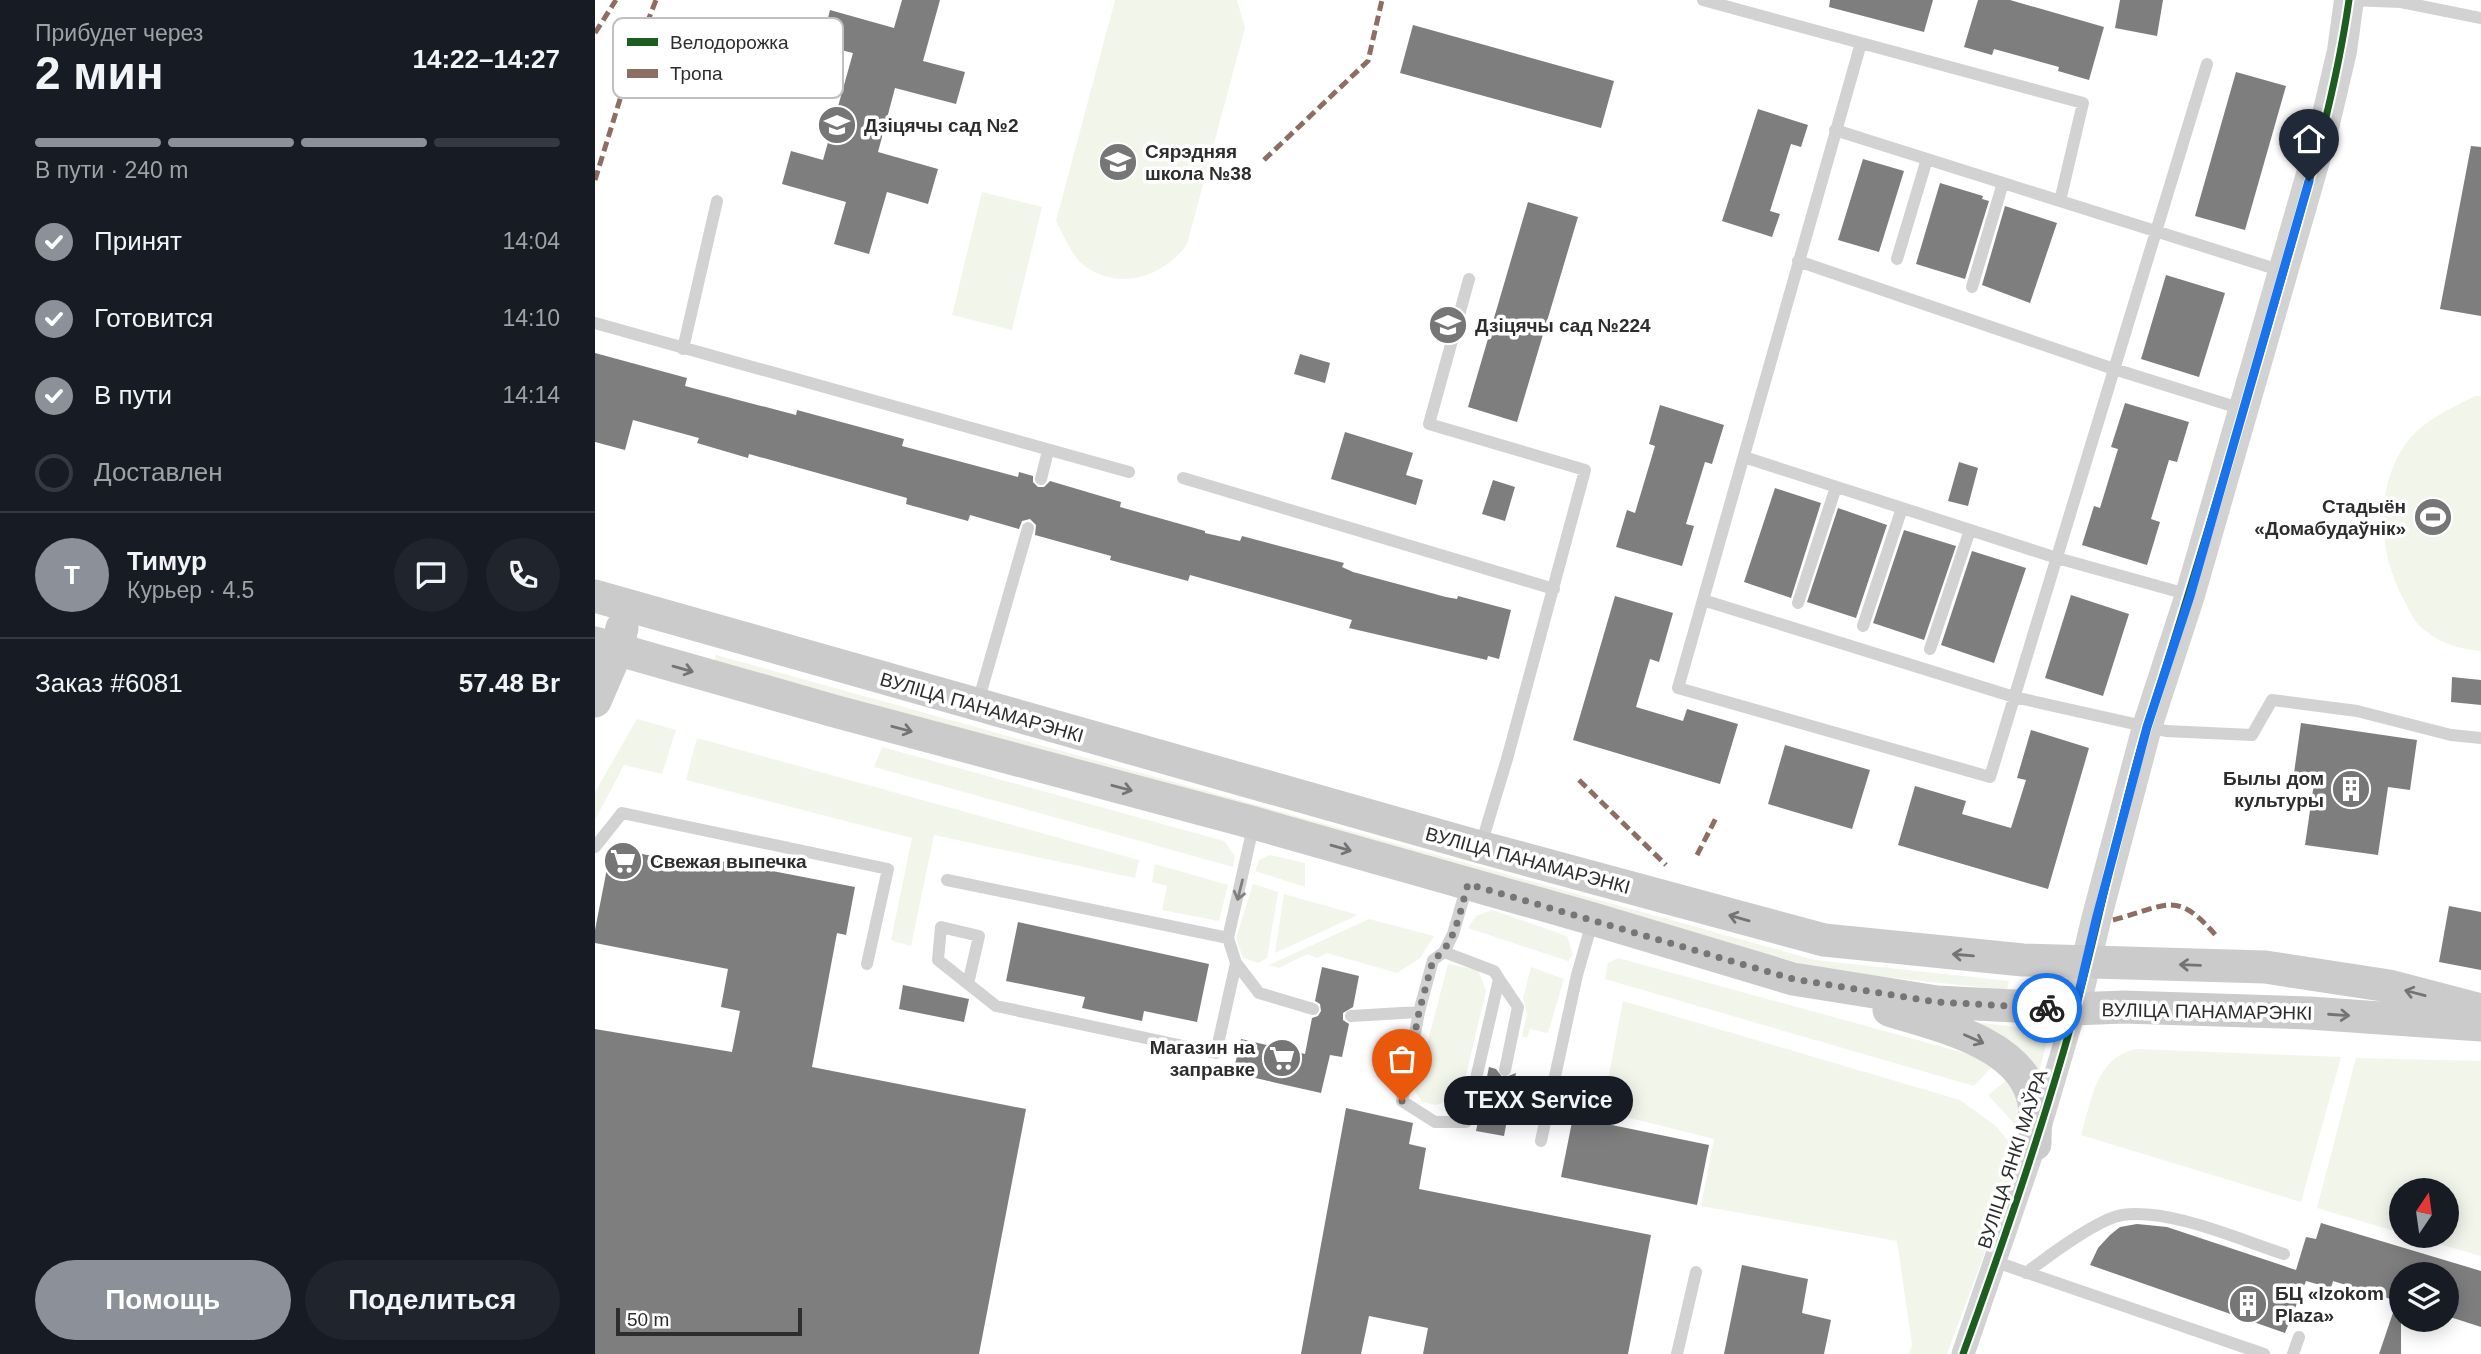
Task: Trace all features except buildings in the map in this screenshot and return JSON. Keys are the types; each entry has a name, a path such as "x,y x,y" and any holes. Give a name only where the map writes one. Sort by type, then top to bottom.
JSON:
{"main road":[{"name":"ВУЛІЦА ПАНАМАРЭНКІ","path":"595,596 1480,847 1824,940 2023,960 2265,967 2389,986 2481,1010"},
{"path":"595,701 606,646 628,605"},
{"name":"ВУЛІЦА ПАНАМАРЭНКІ","path":"606,646 1254,823 1793,979 1937,1002 2075,1009 2123,1007 2309,1013 2481,1025"},
{"path":"1793,979 1978,1039 2007,1059 2033,1095 2035,1143"}],"street":[{"name":"ВУЛІЦА ЯНКІ МАЎРА","path":"1963,1354 2035,1143 2075,1009 2147,727 2190,596 2322,136 2342,51 2349,0"}],"lane":[{"path":"1703,0 2083,103 2060,201"},
{"path":"2349,0 2401,2 2481,18"},
{"path":"1861,43 1678,688 1990,778 2207,64"},
{"path":"1835,130 2284,271"},
{"path":"1897,259 1927,159"},
{"path":"1972,287 2003,183"},
{"path":"683,349 717,201"},
{"path":"1798,261 2114,369 2244,410"},
{"path":"1469,279 1429,424 1585,470 1480,847"},
{"path":"595,323 1129,472"},
{"path":"1041,478 1048,451"},
{"path":"1744,457 2057,558 2190,596"},
{"path":"1183,478 1554,589"},
{"path":"1798,603 1836,487"},
{"path":"1863,626 1902,508"},
{"path":"977,706 1028,528"},
{"path":"1930,649 1970,530"},
{"path":"1703,600 2014,697 2166,731 2252,735 2271,700 2357,711 2451,735 2481,738"},
{"path":"595,847 622,813 888,869 867,964"},
{"path":"1254,823 1228,938 1236,963 1259,993 1314,1009"},
{"path":"947,880 1228,938"},
{"path":"1468,884 1453,934 1444,952 1433,960 1419,1012 1402,1101 1435,1122 1466,1122 1499,979"},
{"path":"1541,1141 1577,975 1593,919"},
{"path":"968,984 979,936 941,927 938,960 968,984 996,1006 1216,1053 1236,963"},
{"path":"1444,952 1494,971 1518,1007 1505,1070"},
{"path":"1351,1016 1419,1012"},
{"path":"2026,1273 2067,1242 2120,1215 2161,1215 2284,1254"},
{"path":"1996,1262 2264,1354"},
{"path":"1677,1354 1696,1272"},
{"path":"2293,1354 2299,1337"}],"shaded area":[{"path":"1115,0 1237,0 1245,28 1187,244 1178,255 1155,272 1128,279 1099,274 1081,263 1072,252 1056,221"},
{"path":"982,192 1042,207 1012,330 952,315"},
{"name":"Стадыён «Домабудаўнік»","path":"2475,396 2481,396 2481,651 2440,640 2415,620 2389,563 2383,520 2389,478 2408,441 2430,421"},
{"path":"716,655 1815,960 2009,981 2007,990 1828,971 713,665"},
{"path":"637,719 676,730 662,774 624,765 595,820 595,792"},
{"path":"697,738 1139,860 1135,878 934,835 911,946 891,940 912,838 686,780"},
{"path":"882,747 1224,841 1235,856 1233,867 874,767"},
{"path":"1270,855 1305,863 1305,887 1255,871 1259,860"},
{"path":"1155,864 1228,885 1219,921 1162,910 1167,886 1152,882"},
{"path":"1253,884 1278,892 1267,958 1258,963 1243,958 1236,938"},
{"path":"1284,894 1358,915 1275,953"},
{"path":"1492,910 1567,936 1573,955 1568,961 1468,928 1476,916"},
{"path":"1369,919 1434,936 1420,958 1397,973 1327,953 1317,958 1307,954 1279,968 1269,965"},
{"path":"1618,958 1983,1058 1991,1068 1974,1086 1605,979 1608,963"},
{"path":"1448,964 1478,970 1486,991 1465,1079 1443,1103 1435,1105 1422,1102 1415,1091"},
{"path":"1531,967 1564,979 1548,1033 1530,1029 1527,1038 1522,1037 1527,1013 1523,998"},
{"path":"1623,1001 1960,1100 1996,1126 2012,1146 2016,1169 1947,1354 1909,1354 1912,1345 1897,1241 1701,1206 1714,1139 1602,1111"},
{"path":"1933,1017 2049,1031 2039,1074"},
{"path":"2136,1049 2341,1057 2301,1202 2081,1135 2092,1095 2103,1071 2122,1054"},
{"path":"2356,1058 2481,1061 2481,1256 2453,1248 2459,1248 2459,1178 2389,1178 2389,1229 2317,1208"},
{"path":"2008,1079 2030,1107 2027,1128 2018,1128 1988,1095"}],"marked path":[{"path":"595,33 616,0"},
{"path":"649,18 656,0"},
{"path":"1264,160 1368,61 1382,0"},
{"path":"595,180 620,98"},
{"path":"1579,780 1666,865"},
{"path":"1697,855 1716,818"},
{"path":"2113,920 2170,905 2192,912 2218,938"}],"cycle path":[{"path":"1963,1354 2022,1184 2063,1054 2138,758 2306,194 2335,78 2349,0"}],"way so far":[{"path":"1402,1101 1419,1012 1433,960 1444,952 1453,934 1468,884 1793,979 1937,1002 2047,1008"}],"place":[{"name":"Дзіцячы сад №2","path":"837,125"},
{"name":"Сярэдняя школа №38","path":"1118,162"},
{"name":"Дзіцячы сад №224","path":"1448,325"},
{"name":"Стадыён «Домабудаўнік»","path":"2433,517"},
{"name":"Былы дом культуры","path":"2351,789"},
{"name":"Свежая выпечка","path":"623,861"},
{"name":"Магазин на заправке","path":"1282,1058"},
{"name":"TEXX Service","path":"1402,1101"},
{"name":"БЦ «Izokom Plaza»","path":"2248,1304"}],"route":[{"path":"2047,1008 2075,1009 2147,727 2190,596 2309,181"}]}
